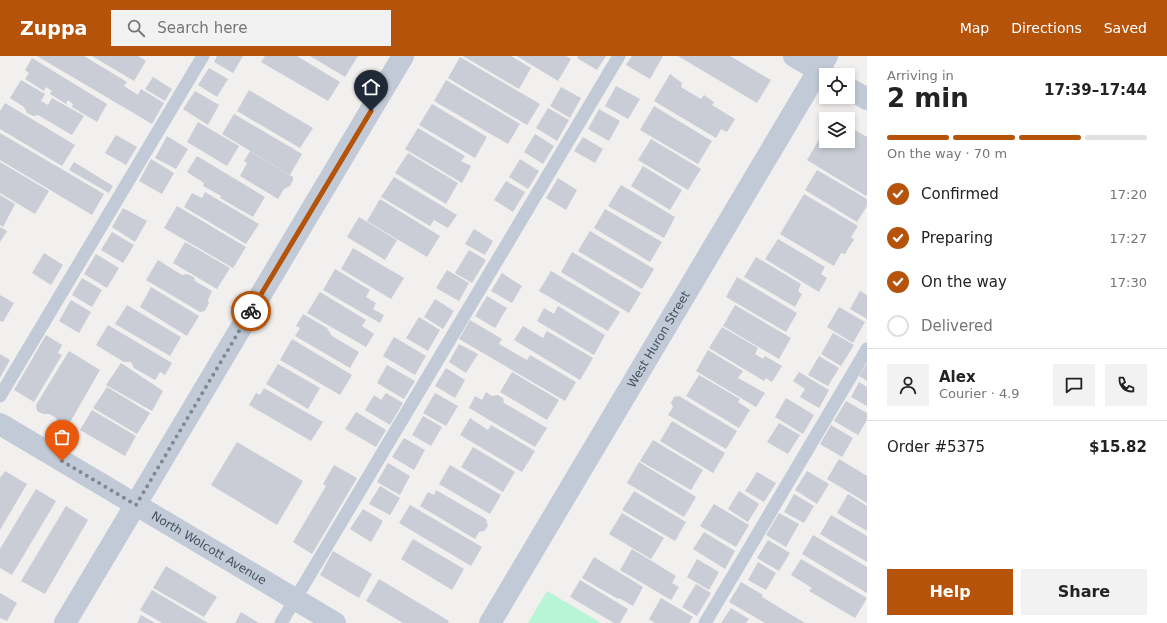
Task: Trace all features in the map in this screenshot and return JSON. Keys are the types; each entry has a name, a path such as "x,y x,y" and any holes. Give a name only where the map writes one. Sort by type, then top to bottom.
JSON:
{"street":[{"path":"65,623 404,56"},
{"path":"794,56 824,67"},
{"name":"West Huron Street","path":"490,623 824,67"},
{"path":"855,92 867,100"},
{"name":"North Wolcott Avenue","path":"0,424 335,623"}],"lane":[{"path":"0,396 203,56"},
{"path":"281,623 619,56"},
{"path":"705,623 867,349"}],"green space":[{"path":"547,591 596,620 601,623 528,623"}],"building":[{"path":"37,56 84,56 127,82 124,86 138,95 141,89 164,103 152,124"},
{"path":"92,56 138,56 146,61 134,81"},
{"path":"217,56 243,56 233,73 214,62"},
{"path":"265,56 297,56 340,82 328,101 261,62"},
{"path":"310,56 358,56 345,77"},
{"path":"463,56 511,56 531,68 519,89"},
{"path":"517,56 566,56 571,59 558,81"},
{"path":"578,56 606,56 597,70 577,58"},
{"path":"632,56 663,56 650,79 626,65"},
{"path":"678,56 730,56 771,80 757,103"},
{"path":"460,57 540,104 527,125 448,78"},
{"path":"32,58 107,104 97,122 72,107 73,104 68,100 66,104 50,94 52,91 46,87 44,91 25,79 29,73 25,70"},
{"path":"209,68 228,79 217,97 198,85"},
{"path":"670,74 682,83 681,87 701,99 704,95 714,102 712,105 735,119 727,132 721,129 716,138 654,101"},
{"path":"153,77 172,89 165,101 145,89"},
{"path":"21,80 45,94 41,101 48,105 52,98 84,116 72,135 38,115 33,116 27,113 24,107 10,98"},
{"path":"446,80 520,124 508,144 434,101"},
{"path":"616,86 640,99 628,119 605,106"},
{"path":"561,87 581,98 570,118 550,106"},
{"path":"249,90 313,128 300,148 237,111"},
{"path":"195,91 219,105 208,125 183,109"},
{"path":"5,103 75,145 62,166 0,129 0,111"},
{"path":"432,104 487,137 475,158 419,125"},
{"path":"654,106 712,141 698,164 640,130"},
{"path":"548,108 569,120 557,141 536,128"},
{"path":"599,109 620,121 609,141 588,129"},
{"path":"234,114 302,154 290,175 222,134"},
{"path":"198,122 239,146 227,166 187,142"},
{"path":"418,128 465,156 461,161 471,166 462,183 405,149"},
{"path":"855,130 867,137 866,196 807,160 819,140 819,148 855,148"},
{"path":"0,133 104,194 92,215 0,160"},
{"path":"535,134 554,146 543,164 524,152"},
{"path":"116,135 137,147 126,165 105,153"},
{"path":"167,136 188,149 176,169 155,158"},
{"path":"583,137 603,149 595,163 574,151"},
{"path":"651,139 701,169 688,190 638,160"},
{"path":"250,151 293,177 290,186 284,189 278,199 240,176 247,163 244,161"},
{"path":"408,153 458,183 446,204 395,173"},
{"path":"197,156 265,197 253,217 220,198 221,196 203,186 204,183 187,172"},
{"path":"151,159 174,173 162,194 139,181"},
{"path":"520,159 539,171 528,189 509,177"},
{"path":"0,162 49,191 35,214 0,193"},
{"path":"74,162 113,186 109,193 69,170"},
{"path":"643,166 682,190 670,210 631,186"},
{"path":"817,170 867,199 867,206 857,222 805,190"},
{"path":"394,177 457,215 448,228 434,220 430,226 381,197"},
{"path":"558,178 577,190 566,210 546,198"},
{"path":"506,181 525,192 513,212 494,200"},
{"path":"621,185 675,217 664,238 608,206"},
{"path":"205,192 259,224 246,244 184,207 192,193 202,198"},
{"path":"804,194 858,226 851,237 854,240 845,254 841,253 834,266 780,234"},
{"path":"0,195 15,204 3,227 0,225"},
{"path":"380,199 440,236 427,257 367,221"},
{"path":"177,206 246,247 233,268 164,228"},
{"path":"123,208 147,221 135,242 112,227"},
{"path":"605,209 662,242 650,262 594,228"},
{"path":"359,217 397,240 385,260 347,237"},
{"path":"0,227 7,231 0,242"},
{"path":"474,229 493,241 485,255 465,244"},
{"path":"590,231 654,269 642,289 578,251"},
{"path":"112,232 134,245 123,263 101,250"},
{"path":"778,239 825,267 821,274 827,278 819,292 765,259"},
{"path":"185,242 230,268 217,289 173,263"},
{"path":"353,248 404,278 391,299 341,269"},
{"path":"469,250 486,260 472,283 455,273"},
{"path":"572,252 641,293 629,313 561,272"},
{"path":"44,253 63,265 51,285 32,273"},
{"path":"96,254 119,268 107,288 84,274"},
{"path":"756,257 801,284 798,291 802,294 795,307 744,277"},
{"path":"158,260 182,275 187,274 194,277 195,281 212,291 205,311 200,312 146,280"},
{"path":"335,269 370,290 366,297 376,303 373,309 384,315 380,323 323,290"},
{"path":"447,270 469,283 459,301 436,288"},
{"path":"551,271 620,312 608,331 539,291"},
{"path":"502,273 522,286 512,303 491,291"},
{"path":"737,277 797,313 786,332 726,297"},
{"path":"82,278 102,290 92,307 72,295"},
{"path":"151,287 199,316 187,336 140,307"},
{"path":"860,291 867,295 867,319 850,309"},
{"path":"320,292 366,320 362,326 374,334 366,347 307,313"},
{"path":"0,295 14,303 3,322 0,321"},
{"path":"487,296 507,308 495,328 475,316"},
{"path":"435,299 454,311 443,329 424,317"},
{"path":"71,300 91,312 79,333 59,321"},
{"path":"127,305 181,337 170,356 115,324"},
{"path":"735,305 791,338 779,359 723,326"},
{"path":"558,306 605,335 594,355 537,321 544,308 554,314"},
{"path":"839,307 865,322 853,343 827,327"},
{"path":"303,314 327,328 332,336 359,352 350,368 295,336 300,328 296,326"},
{"path":"419,317 440,330 428,351 406,338"},
{"path":"470,320 502,339 499,344 527,360 530,355 576,382 565,401 459,339"},
{"path":"108,325 172,363 165,375 160,372 155,380 134,368 131,362 124,362 96,345"},
{"path":"523,326 543,338 547,331 593,358 580,380 514,340"},
{"path":"722,327 758,348 755,354 763,359 765,356 782,366 772,382 766,378 764,381 709,348"},
{"path":"833,333 854,345 841,366 821,354"},
{"path":"46,335 62,345 58,353 62,355 34,402 14,390"},
{"path":"394,337 426,356 415,375 383,356"},
{"path":"292,339 352,375 340,395 280,360"},
{"path":"459,344 478,354 466,373 449,362"},
{"path":"708,350 743,371 738,378 765,393 756,407 696,371"},
{"path":"69,351 100,370 69,424 62,425 56,418 49,414 43,414 37,411 36,405"},
{"path":"0,354 10,360 0,378"},
{"path":"819,356 839,368 828,386 808,375"},
{"path":"121,363 163,391 152,411 106,385"},
{"path":"867,363 867,381 859,376"},
{"path":"278,364 320,388 308,409 266,384"},
{"path":"387,365 415,381 404,399 377,383"},
{"path":"446,368 465,380 455,398 435,386"},
{"path":"512,372 559,400 547,420 500,392"},
{"path":"799,372 829,390 819,408 800,397 805,389 793,381"},
{"path":"699,375 740,399 738,402 750,410 739,428 686,396"},
{"path":"859,382 867,387 867,406 851,397"},
{"path":"107,387 150,413 137,434 93,408"},
{"path":"264,388 323,422 311,441 249,405 256,393 260,395"},
{"path":"486,392 492,396 498,395 503,398 504,403 547,428 535,447 469,408 475,396 482,400"},
{"path":"386,393 403,403 390,425 365,410 374,395 381,400"},
{"path":"435,393 458,406 446,426 423,413"},
{"path":"679,396 737,431 726,449 668,415 673,407 671,403 674,397"},
{"path":"786,398 814,415 803,434 775,417"},
{"path":"846,401 867,413 867,420 858,435 834,421"},
{"path":"92,410 136,436 125,456 80,430"},
{"path":"356,412 386,430 376,447 345,429"},
{"path":"423,416 442,427 431,446 412,435"},
{"path":"470,418 488,430 491,425 535,451 522,472 460,435"},
{"path":"672,421 725,453 713,473 660,441"},
{"path":"779,423 800,435 788,454 767,442"},
{"path":"831,425 853,438 842,457 820,444"},
{"path":"404,438 425,450 414,470 392,457"},
{"path":"653,440 703,470 691,490 640,461"},
{"path":"237,442 303,481 277,525 211,485"},
{"path":"473,447 515,472 503,492 461,467"},
{"path":"839,459 867,476 867,503 827,479"},
{"path":"639,462 696,497 684,517 627,483"},
{"path":"388,463 410,476 400,495 377,482"},
{"path":"334,465 357,478 312,554 293,542 326,486 323,484"},
{"path":"450,465 501,495 490,514 439,484"},
{"path":"5,471 27,484 0,530 0,478"},
{"path":"807,471 829,484 817,504 795,490"},
{"path":"757,472 776,483 764,502 745,491"},
{"path":"380,486 400,498 390,515 369,504"},
{"path":"36,489 56,501 12,575 0,568 0,549"},
{"path":"436,490 486,519 488,526 484,531 479,532 475,539 420,506 428,492 434,495"},
{"path":"634,491 686,522 675,541 622,510"},
{"path":"739,491 759,504 748,522 728,509"},
{"path":"794,494 814,506 804,523 784,512"},
{"path":"848,494 867,506 867,531 837,513"},
{"path":"714,504 749,525 736,547 700,526"},
{"path":"410,505 482,547 471,566 399,523"},
{"path":"66,506 88,520 45,594 21,581"},
{"path":"363,509 383,521 371,542 350,529"},
{"path":"622,513 664,538 651,559 609,534"},
{"path":"779,513 799,524 786,547 766,535"},
{"path":"831,515 867,536 867,562 820,534"},
{"path":"704,532 735,551 725,569 693,549"},
{"path":"813,535 867,567 867,593 802,554"},
{"path":"413,539 464,569 452,590 401,559"},
{"path":"768,540 790,553 779,571 757,558"},
{"path":"632,549 676,576 672,583 679,587 671,600 620,570"},
{"path":"333,551 372,574 359,598 320,575"},
{"path":"594,557 643,587 633,606 582,578"},
{"path":"697,559 719,572 709,590 687,577"},
{"path":"801,559 867,598 855,618 809,591 812,588 791,575"},
{"path":"758,562 776,573 766,590 748,580"},
{"path":"166,566 217,597 204,617 153,588"},
{"path":"379,579 449,621 448,623 403,623 366,601"},
{"path":"580,580 628,609 620,623 614,623 570,597"},
{"path":"741,582 763,595 762,597 805,623 765,623 729,602"},
{"path":"696,584 711,593 697,616 682,607"},
{"path":"152,590 208,623 162,623 140,610"},
{"path":"0,593 17,603 7,621 0,618"},
{"path":"661,598 693,617 689,623 655,623 649,619"},
{"path":"731,608 749,619 746,623 721,623"},
{"path":"241,612 259,623 235,623"},
{"path":"141,615 155,623 137,623"}],"way so far":[{"path":"62,461 136,505 251,311"}],"route":[{"path":"251,311 371,111"}]}
